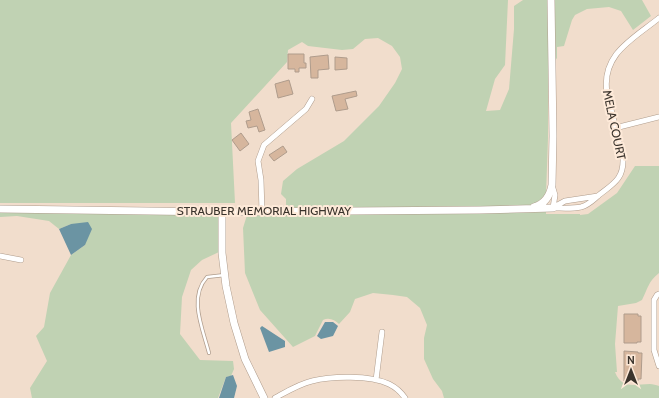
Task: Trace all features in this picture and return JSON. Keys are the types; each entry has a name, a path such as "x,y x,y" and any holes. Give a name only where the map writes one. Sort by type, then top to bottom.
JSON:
{"street":[{"name":"STRAUBER MEMORIAL HIGHWAY","path":"528,209 544,202 549,196 552,185 553,136 551,0"},
{"name":"MELA COURT","path":"582,207 592,202 616,182 623,167 622,154 606,89 609,66 619,50 659,18"},
{"path":"262,212 261,180 258,161 264,145 306,109 312,99"},
{"path":"615,128 659,117"},
{"name":"STRAUBER MEMORIAL HIGHWAY","path":"0,209 262,212 553,208 555,195 552,185"},
{"path":"555,195 565,201"},
{"path":"553,208 565,201 598,196"},
{"path":"553,208 582,207"},
{"path":"222,212 222,253 234,323 245,359 264,398"},
{"path":"0,256 21,260"},
{"path":"659,294 654,300 654,350 659,366"},
{"path":"376,380 382,332"},
{"path":"275,398 310,382 328,378 376,380 389,384 401,392 405,398"}],"lane":[{"path":"580,198 582,207"},
{"path":"209,353 198,310 198,296 201,284 207,277 225,275"}],"green space":[{"path":"0,0 508,0 505,65 495,79 486,111 500,110 509,89 514,29 514,6 523,0 548,0 549,71 546,195 536,203 527,206 286,208 286,199 281,194 283,181 297,169 344,141 379,106 395,83 402,69 400,57 392,46 378,38 365,39 353,49 342,50 308,46 302,42 288,50 287,62 231,123 235,203 0,203"},
{"path":"554,0 642,0 651,16 633,30 621,11 609,7 587,9 575,15 564,46 557,47 557,58 554,62"},
{"path":"635,166 659,166 659,273 650,282 642,300 636,303 618,306 615,344 617,372 615,372 618,378 625,384 651,384 659,386 659,398 444,398 442,391 433,379 424,359 424,338 427,325 420,308 407,297 373,293 355,299 350,312 339,324 332,319 323,320 315,336 293,347 260,310 245,273 243,228 247,215 546,212 546,214 588,214 617,193"},
{"path":"0,212 219,215 219,252 202,260 191,270 182,297 180,334 200,360 233,361 234,369 231,376 226,377 218,398 32,398 30,388 47,361 36,336 44,327 50,293 71,255 85,245 71,224 59,229 49,221 17,216 0,217"}],"water":[{"path":"88,222 92,229 85,245 71,255 59,229 71,224"},
{"path":"325,322 333,322 338,326 333,336 321,339 317,336"},
{"path":"262,326 285,341 285,347 269,352 260,328"},
{"path":"233,375 237,386 234,398 219,398 226,377"}],"building":[{"path":"288,54 304,54 304,63 306,63 306,68 299,68 299,72 295,72 295,69 288,69"},
{"path":"328,55 329,69 318,70 318,78 311,78 310,57"},
{"path":"335,57 347,58 347,69 335,70"},
{"path":"289,80 293,94 278,98 275,84"},
{"path":"356,91 357,96 345,99 348,109 336,111 332,96"},
{"path":"258,109 265,130 259,132 257,126 248,128 246,121 251,120 249,112"},
{"path":"241,133 249,144 240,151 232,140"},
{"path":"283,146 287,152 274,161 269,155"},
{"path":"624,314 638,314 638,316 641,316 641,342 624,343"},
{"path":"624,351 642,353 641,379 638,379 638,381 624,381"}]}
